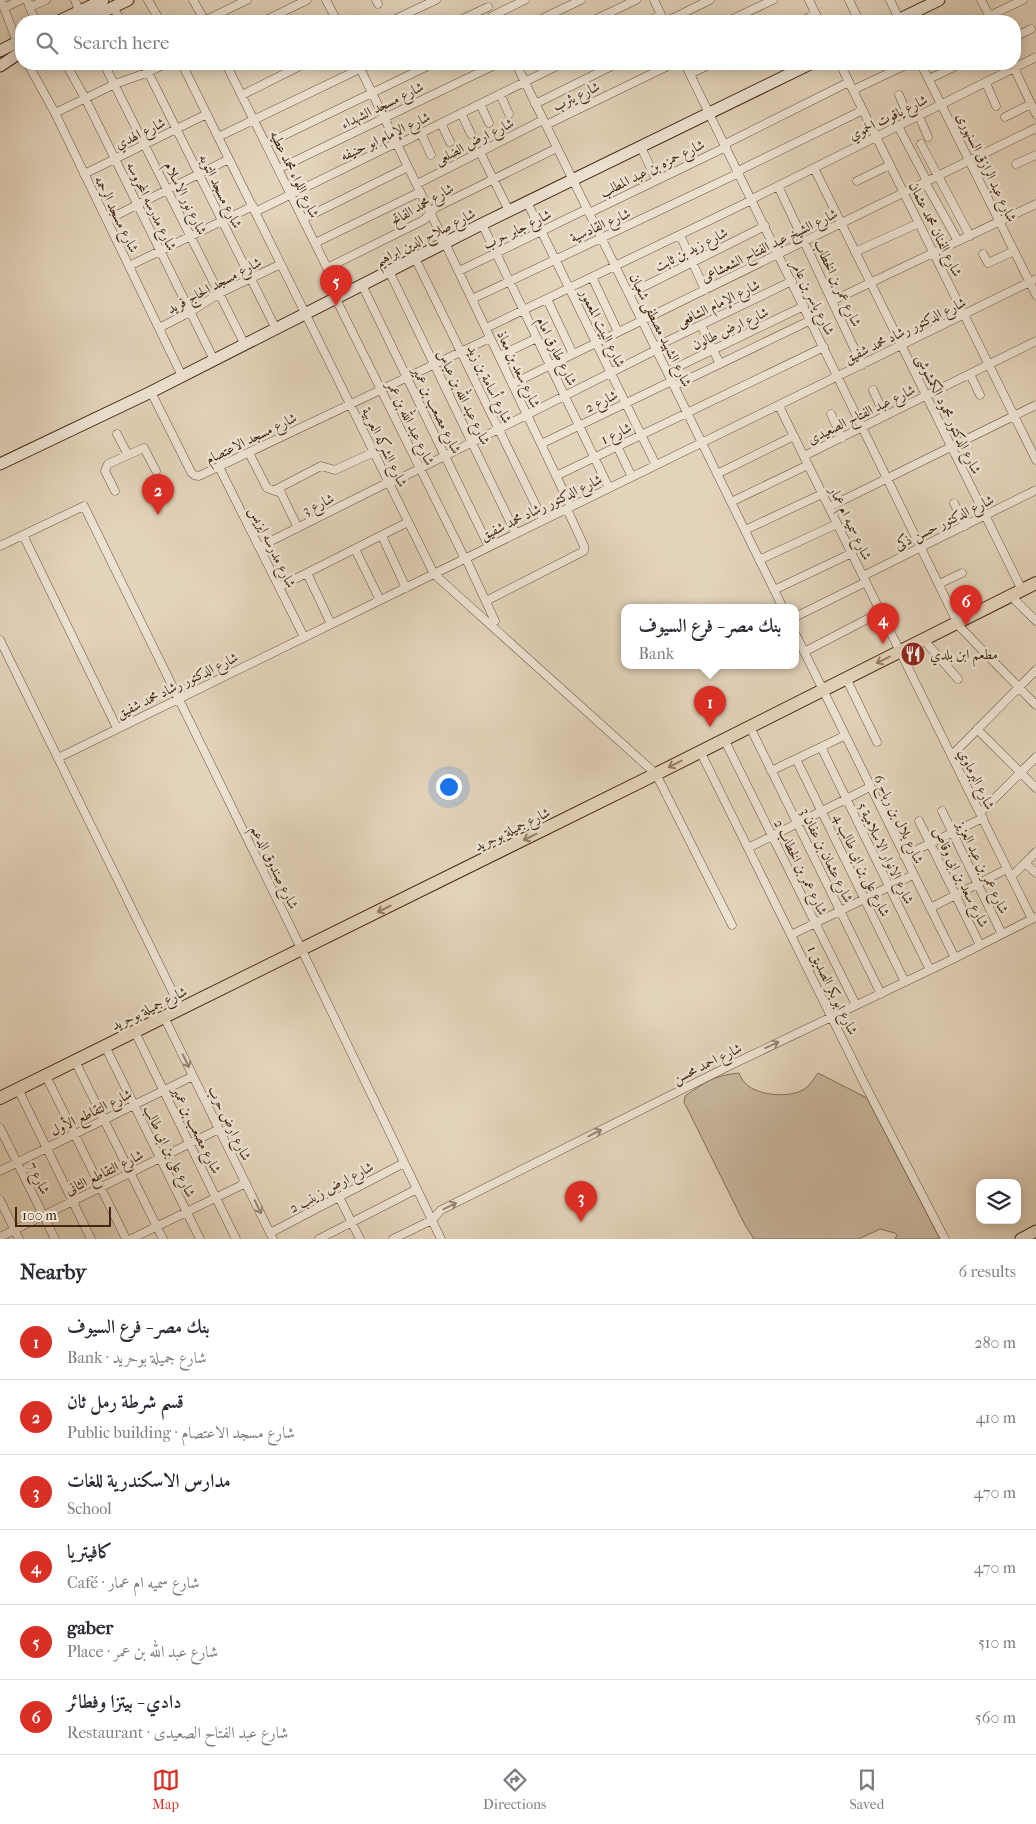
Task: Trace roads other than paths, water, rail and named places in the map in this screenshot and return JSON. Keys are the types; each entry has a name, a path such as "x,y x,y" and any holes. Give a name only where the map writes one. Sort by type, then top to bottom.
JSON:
{"main road":[{"name":"شارع جميلة بوحريد","path":"0,1098 656,774 1036,583"}],"street":[{"path":"15,34 2,4 21,0"},
{"path":"29,4 46,0"},
{"path":"79,11 128,0"},
{"path":"148,0 157,15"},
{"path":"193,0 202,15"},
{"path":"227,0 232,8"},
{"path":"217,15 247,0"},
{"path":"276,15 307,0"},
{"path":"404,15 436,0"},
{"path":"499,15 525,0"},
{"path":"550,15 581,0"},
{"path":"605,15 636,0"},
{"path":"654,0 662,15"},
{"path":"674,15 710,0"},
{"path":"741,15 773,0"},
{"path":"809,0 816,15"},
{"path":"849,0 856,15"},
{"path":"890,0 896,15"},
{"path":"981,0 988,15"},
{"path":"997,15 1024,0"},
{"path":"330,1 332,15"},
{"path":"910,15 937,1"},
{"path":"467,15 486,3 492,15"},
{"path":"107,4 116,15"},
{"path":"1021,34 1032,29"},
{"path":"3,64 0,51 15,46"},
{"path":"3,64 15,51"},
{"name":"شارع ياقوت الحموي","path":"1021,63 1036,57"},
{"name":"شارع مسجد الرحمه","path":"31,70 55,113 182,376"},
{"name":"شارع مدرسه المحروسه","path":"69,70 85,98 214,360"},
{"name":"شارع نور الاسلام","path":"107,70 245,345"},
{"path":"55,113 115,84 152,70"},
{"name":"شارع الشركه العربية","path":"185,70 434,574 656,774"},
{"name":"شارع اللواء محمد عطيه","path":"229,70 328,268 338,297"},
{"path":"242,95 292,70"},
{"path":"218,137 351,70"},
{"name":"شارع سعد بن معاذ","path":"361,70 556,476 584,546 584,551 486,601"},
{"path":"266,144 420,70"},
{"name":"شارع مسجد الشهداء","path":"278,169 484,70"},
{"name":"شارع الشهيد مصطفى شعبان","path":"519,70 781,604"},
{"name":"شارع الإمام ابو حنيفه","path":"129,266 222,221 291,194 421,133 548,70"},
{"path":"535,104 604,70"},
{"name":"شارع يثرب","path":"544,122 659,70"},
{"name":"شارع ياسر بن عامر","path":"688,70 839,376 956,622"},
{"path":"690,74 698,70"},
{"name":"شارع صلاح الدين ابراهيم","path":"0,464 151,392 482,224 798,70"},
{"name":"شارع الفنان محمد عثمان","path":"843,70 1036,460"},
{"path":"853,90 895,70"},
{"name":"شارع عبد الرازق السنهورى","path":"924,70 1014,251 1033,280 1036,295"},
{"path":"929,79 948,70"},
{"name":"شارع ياقوت الحموي","path":"486,328 680,235 941,105 1006,70"},
{"path":"1015,70 1032,100 1036,114"},
{"name":"شارع مسجد التوبه","path":"148,72 276,329"},
{"path":"725,145 849,82"},
{"path":"986,82 996,106"},
{"path":"500,94 509,114"},
{"path":"899,95 910,120"},
{"path":"1005,117 1032,100"},
{"path":"480,104 489,123"},
{"path":"738,172 863,110"},
{"path":"461,113 471,134"},
{"name":"شارع الهدي","path":"84,174 207,114"},
{"path":"919,116 928,137"},
{"name":"شارع ارض الضلعى","path":"315,243 418,188 480,152 544,122"},
{"path":"441,123 450,142"},
{"path":"898,126 958,241"},
{"name":"شارع الشيخ عبد الفتاح الشعشاعى","path":"512,384 1036,128"},
{"path":"421,133 431,154"},
{"path":"921,144 970,236"},
{"name":"شارع حمزه بن عبد المطلب","path":"588,211 656,180 725,145"},
{"path":"641,146 656,180"},
{"name":"شارع محمد الفاتح","path":"328,268 424,220 435,208 557,148"},
{"path":"480,152 509,211"},
{"path":"1016,164 1036,155"},
{"path":"106,220 229,159"},
{"path":"857,181 890,165"},
{"path":"303,219 408,167"},
{"name":"شارع الدكتور محمود الكمشوشى","path":"814,168 985,516 1016,593 1036,620"},
{"name":"شارع القادسية","path":"472,299 611,235 738,172"},
{"name":"شارع عمر بن الخطاب","path":"778,186 862,365"},
{"name":"شارع البيت المعمور","path":"527,202 656,465"},
{"path":"832,301 1036,204"},
{"name":"شارع جابر حرب","path":"459,272 541,231 588,211"},
{"path":"855,252 919,223"},
{"name":"شارع طارق امام","path":"482,224 610,488"},
{"name":"شارع زيد بن ثابت","path":"629,294 765,226"},
{"path":"680,235 705,290"},
{"path":"983,254 988,263 1014,251"},
{"name":"شارع أسامة بن زيد","path":"415,258 543,520"},
{"name":"شارع مسجد الحاج فريد","path":"159,328 220,294 281,264"},
{"name":"شارع عبد الله بن عباس","path":"389,271 516,534"},
{"path":"592,277 618,332"},
{"name":"شارع الإمام الشافعى","path":"656,349 792,280"},
{"name":"شارع الدكتور رشاد محمد شفيق","path":"58,758 1033,280"},
{"name":"شارع مصعب بن عمير","path":"362,285 489,547"},
{"name":"شارع عبد الله بن عمر","path":"338,297 381,390 495,621"},
{"path":"547,299 573,354"},
{"name":"شارع ارض طالون","path":"667,372 804,306"},
{"name":"شارع 2","path":"541,444 626,403 720,364 811,320"},
{"path":"701,325 720,364"},
{"name":"شارع مسجد الاعتصام","path":"151,392 192,474 199,476 490,338"},
{"path":"499,356 537,338"},
{"name":"شارع عبد الفتاح الصعيدى","path":"804,456 1036,341"},
{"path":"687,412 824,348"},
{"path":"527,415 656,349"},
{"path":"970,374 980,395"},
{"path":"873,390 886,416"},
{"name":"شارع سميه ام عمار","path":"779,406 900,651"},
{"path":"829,508 1036,406"},
{"name":"شارع 1","path":"556,476 687,412"},
{"path":"831,414 842,438"},
{"name":"شارع 3","path":"259,547 527,415"},
{"path":"117,434 128,455"},
{"path":"717,474 794,436"},
{"path":"617,446 632,477"},
{"path":"115,491 105,471 108,464 144,448 156,471"},
{"path":"275,490 322,466 335,470 374,452"},
{"path":"249,453 266,486 281,493 298,528"},
{"path":"731,502 808,465"},
{"name":"شارع مدرسه ايزيس","path":"219,467 304,637"},
{"name":"شارع الدكتور حسن ذكى","path":"799,615 921,547 1036,490"},
{"path":"745,530 822,494"},
{"path":"954,503 965,526"},
{"name":"شارع صندوق الدعم","path":"23,535 84,506 441,1239"},
{"path":"279,587 408,522"},
{"path":"760,560 837,524"},
{"path":"0,546 23,535 117,728"},
{"path":"382,536 406,588"},
{"path":"355,549 380,600"},
{"path":"774,590 852,553"},
{"path":"307,573 331,624"},
{"path":"939,584 962,573"},
{"path":"804,652 881,612"},
{"path":"956,622 1036,705"},
{"path":"923,639 958,679"},
{"path":"0,640 181,1009"},
{"path":"799,641 823,690"},
{"name":"شارع البرماوي","path":"900,651 1034,918"},
{"path":"952,755 1036,670"},
{"path":"846,678 877,742"},
{"name":"شارع بلال بن رباح 6","path":"823,690 955,958"},
{"name":"شارع عثمان بن عفان 3","path":"750,726 881,994"},
{"path":"977,729 1036,788"},
{"path":"771,771 844,736"},
{"name":"شارع عمر بن الخطاب 2","path":"724,739 856,1005"},
{"name":"شارع الانوار الاسلامية 5","path":"821,747 930,970"},
{"name":"شارع ابو بكر الصديق 1","path":"700,752 945,1239"},
{"path":"904,856 981,815 1036,757"},
{"name":"شارع على بن ابى طالب 4","path":"796,759 905,982"},
{"path":"656,774 732,925"},
{"path":"748,848 870,788"},
{"name":"شارع عمر بن عبد العزيز","path":"942,811 1002,934"},
{"name":"شارع سعد بن ابى وقاص","path":"919,821 980,945"},
{"path":"1012,877 1036,852"},
{"path":"1025,863 1036,873"},
{"path":"930,908 1008,869"},
{"path":"791,935 913,875"},
{"name":"شارع احمد محسن","path":"393,1239 432,1220 441,1210 734,1064 1034,918"},
{"name":"شارع ارض حرب","path":"164,1017 271,1237"},
{"name":"شارع مصعب بن عمير","path":"135,1032 236,1239"},
{"name":"شارع على بن ابى طالب","path":"105,1046 200,1239"},
{"path":"75,1061 163,1239"},
{"path":"46,1076 126,1239"},
{"name":"شارع التقاطع الأول","path":"0,1171 193,1076"},
{"path":"18,1090 90,1239"},
{"name":"شارع 7","path":"0,1128 55,1239"},
{"name":"شارع التقاطع الثانى","path":"0,1238 219,1129"},
{"name":"شارع ارض زينب 2","path":"271,1237 339,1197 404,1163"},
{"path":"131,1239 246,1183"},
{"path":"319,1239 416,1189"},
{"path":"339,1197 360,1239"},
{"path":"0,1200 19,1239"},
{"path":"1021,1239 1036,1231"}],"place":[{"name":"gaber","path":"336,306"},
{"name":"قسم شرطة رمل ثان","path":"158,515"},
{"name":"دادي - بيتزا وفطائر","path":"966,626"},
{"name":"كافيتريا","path":"883,644"},
{"name":"مطعم ابن بلدي","path":"913,654"},
{"name":"بنك مصر - فرع السيوف","path":"710,727"},
{"name":"مدارس الاسكندرية للغات","path":"581,1222"}]}
